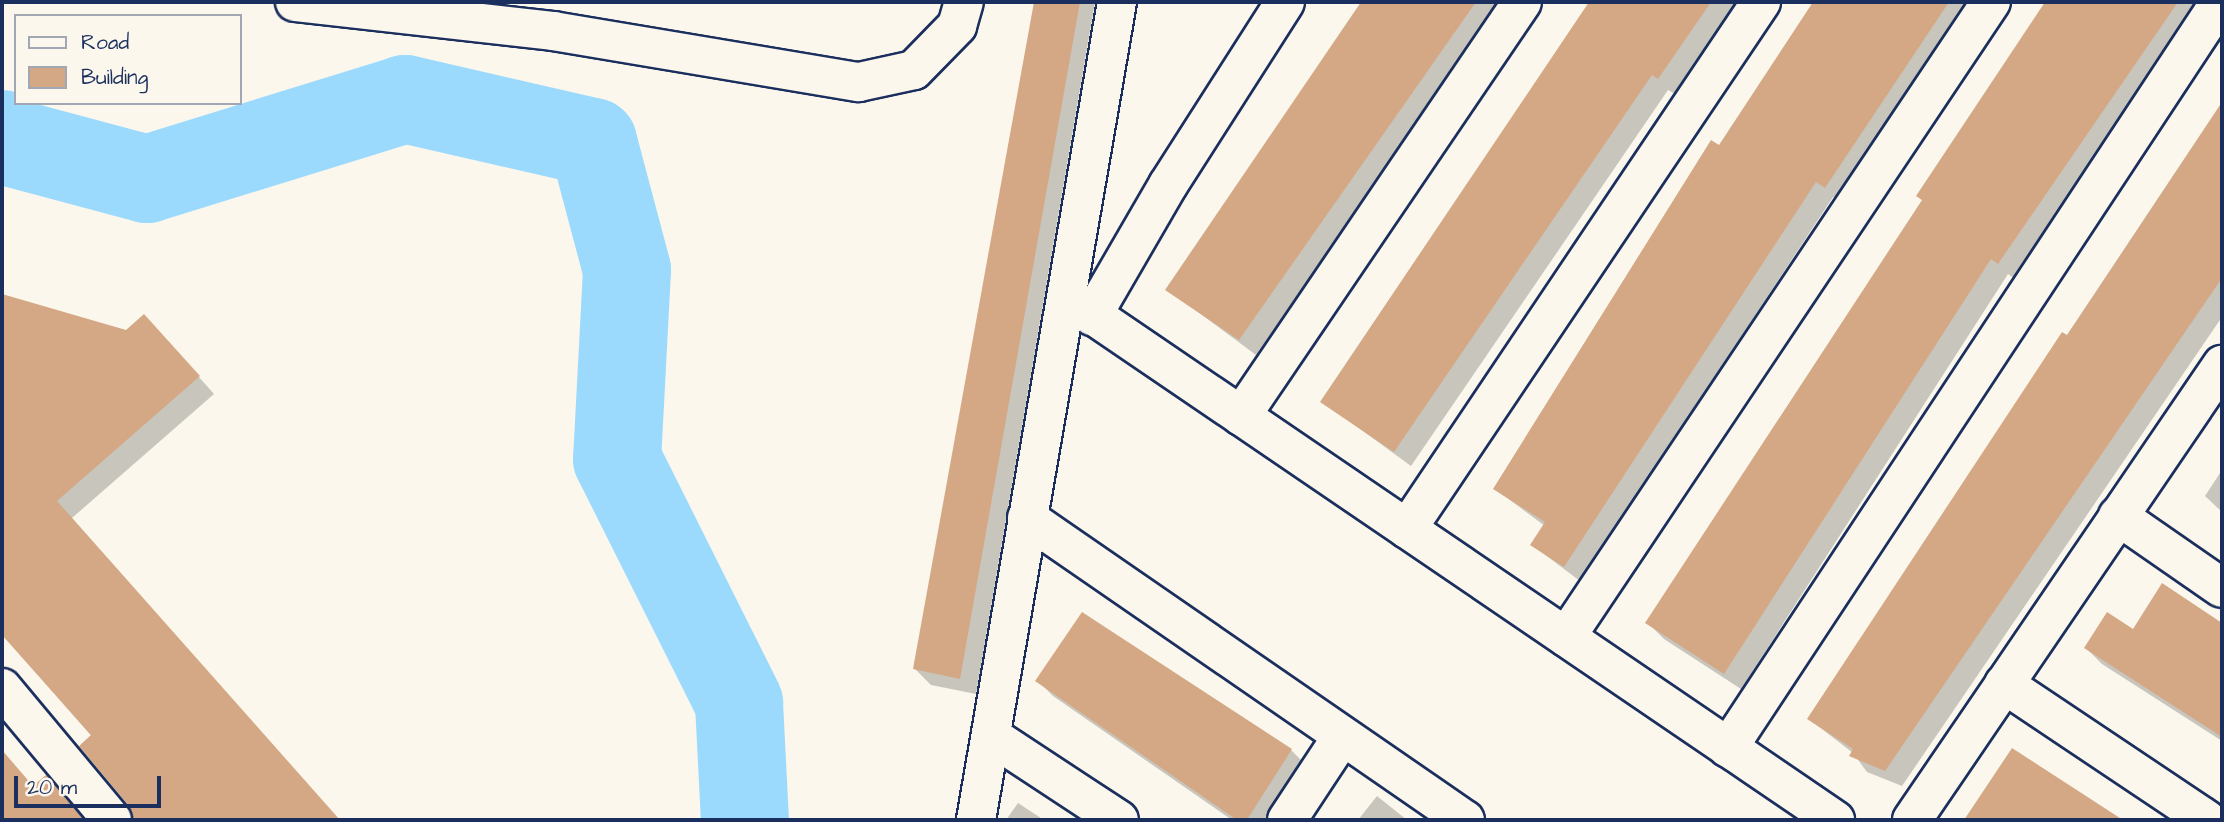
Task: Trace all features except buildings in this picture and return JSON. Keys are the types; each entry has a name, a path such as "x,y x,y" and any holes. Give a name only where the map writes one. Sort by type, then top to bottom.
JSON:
{"street":[{"path":"295,2 553,31 859,82 914,69 957,26 964,2"},
{"path":"976,820 1027,518 1080,307 1117,2"},
{"path":"1080,307 1168,185 1285,2"},
{"path":"1241,416 1522,2"},
{"path":"1406,529 1761,2"},
{"path":"1566,637 1991,2"},
{"path":"1728,748 2220,2"},
{"path":"1080,307 1835,820"},
{"path":"1912,820 2222,365"},
{"path":"2118,516 2222,588"},
{"path":"1027,518 1341,738 1465,820"},
{"path":"2004,684 2207,820"},
{"path":"2,688 112,820"},
{"path":"991,736 1119,820"},
{"path":"1287,820 1341,738"}],"waterway":[{"path":"2,134 5,141 147,179 405,99 593,142 627,270 617,459 739,703 745,820"}]}
